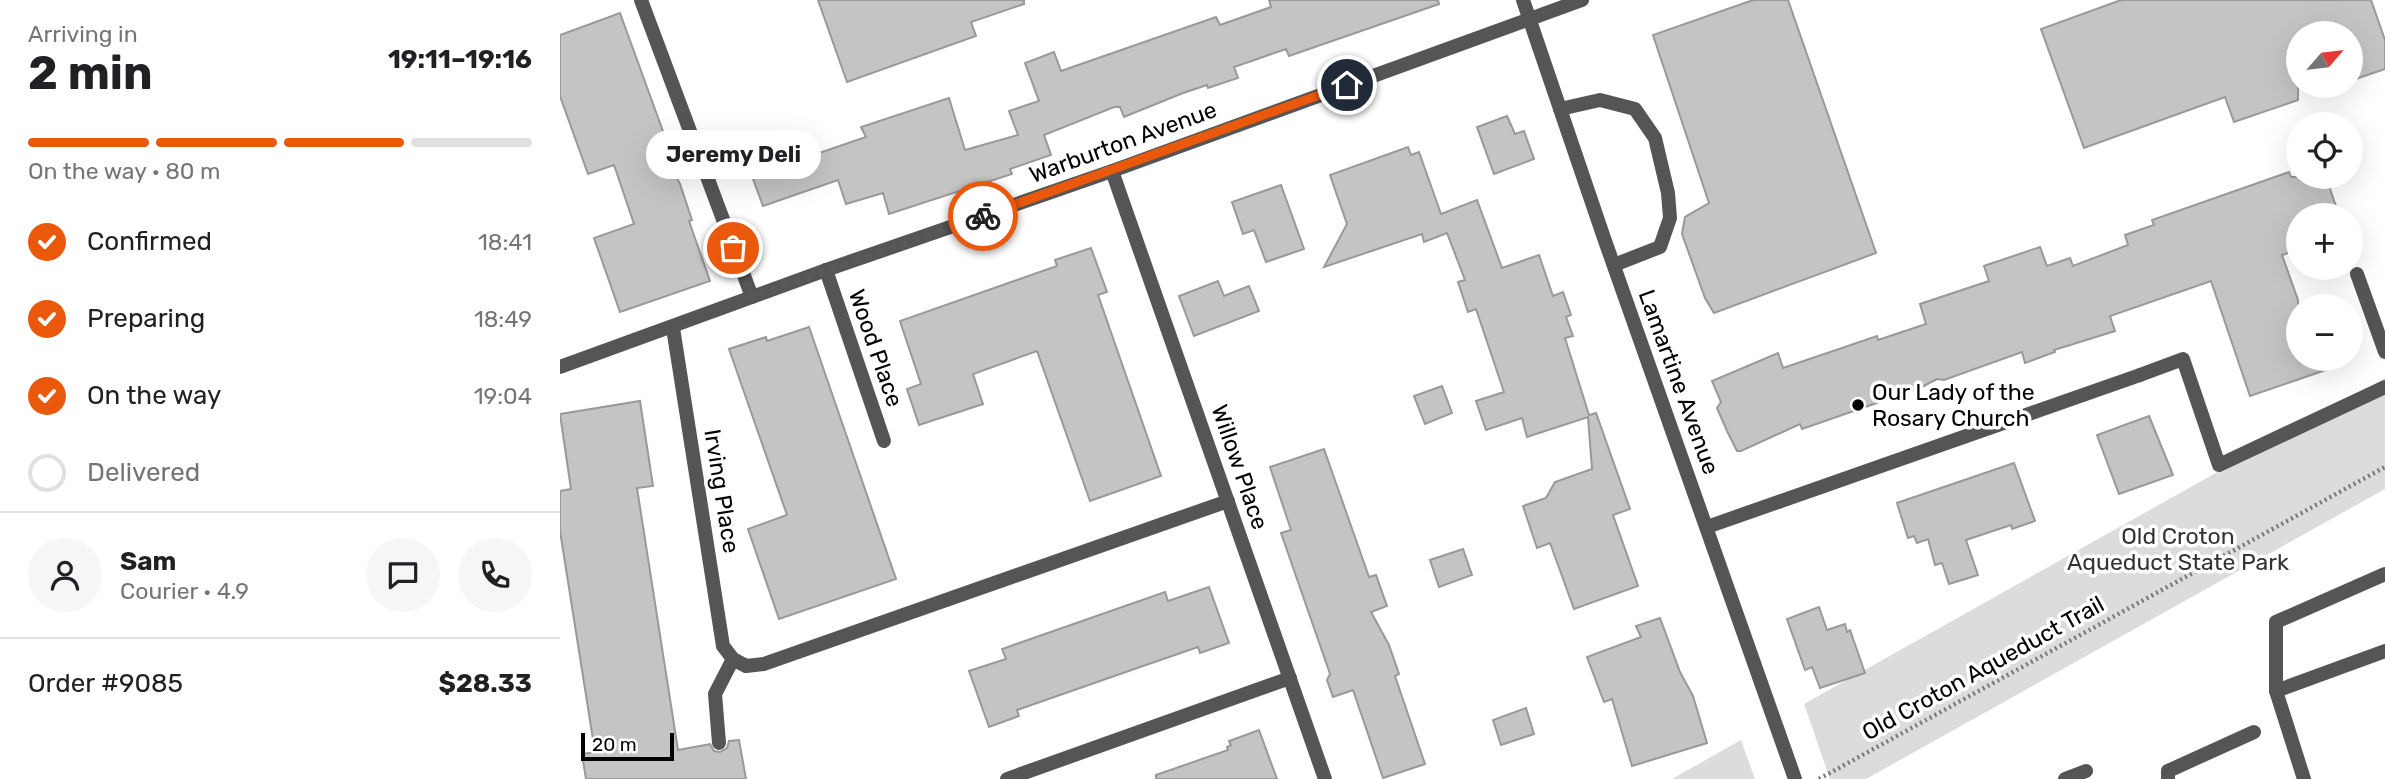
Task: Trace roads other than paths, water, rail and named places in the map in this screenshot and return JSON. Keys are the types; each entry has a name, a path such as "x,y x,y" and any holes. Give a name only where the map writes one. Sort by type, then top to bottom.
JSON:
{"street":[{"path":"642,0 752,297"},
{"name":"Lamartine Avenue","path":"1523,0 1795,779"},
{"name":"Warburton Avenue","path":"560,367 1582,0"},
{"path":"1560,109 1600,100 1635,109 1655,138 1668,193 1670,218 1660,247 1614,265"},
{"name":"Willow Place","path":"1112,171 1325,779"},
{"name":"Wood Place","path":"826,270 884,441"},
{"path":"2359,280 2385,352"},
{"name":"Irving Place","path":"673,328 723,646 733,659"},
{"path":"1707,527 2183,359 2220,465 2385,387"},
{"path":"719,743 715,694 733,659 746,666 764,664 1228,501"},
{"path":"2304,779 2276,691 2276,622 2385,574"},
{"path":"2276,691 2385,650"},
{"path":"1007,779 1290,678"},
{"path":"2168,779 2168,771 2254,733"},
{"path":"2065,779 2086,771"}],"place":[{"name":"Jeremy Deli","path":"733,248"},
{"name":"Our Lady of the Rosary Church","path":"1858,405"}],"park label":[{"name":"Old Croton Aqueduct State Park","path":"2178,549"}]}
